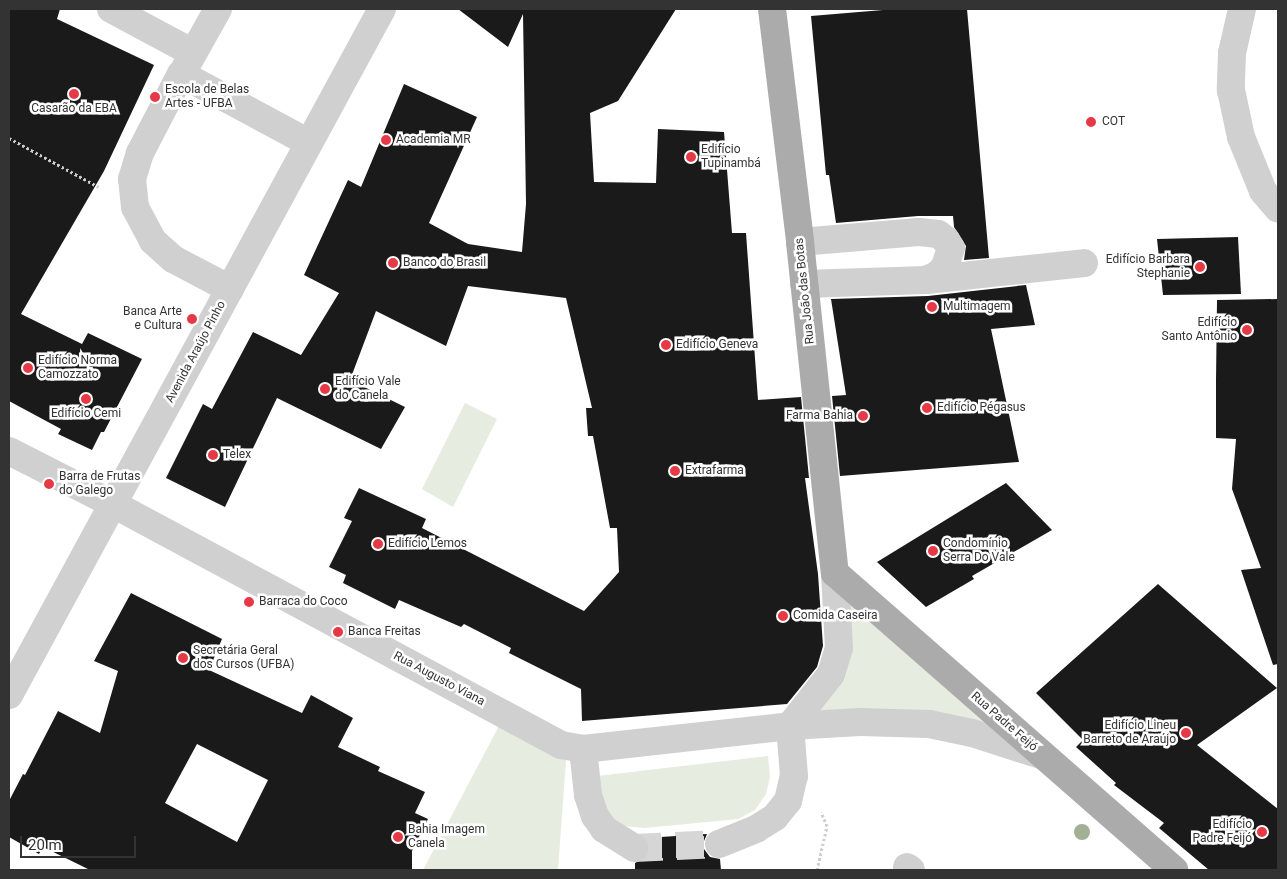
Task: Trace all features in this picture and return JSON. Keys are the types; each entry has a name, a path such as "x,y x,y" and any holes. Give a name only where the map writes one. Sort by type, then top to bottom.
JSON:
{"main road":[{"name":"Rua João das Botas","path":"772,9 800,242 835,574"},
{"name":"Rua Padre Feijó","path":"835,574 1174,870"}],"street":[{"path":"111,9 187,63 309,143"},
{"path":"218,9 187,63 140,153 132,179 135,206 152,240 173,259 230,289"},
{"name":"Avenida Araújo Pinho","path":"9,695 382,9"},
{"path":"1242,9 1232,53 1231,90 1241,137 1264,190 1278,209"},
{"path":"800,242 919,232 938,234 946,240 951,248 949,258 945,267 937,275 926,280"},
{"path":"804,284 926,280 1084,263"},
{"name":"Rua Augusto Viana","path":"9,451 113,504 561,745 583,749 790,726 860,722 929,724 972,732 1041,755"},
{"path":"719,844 763,825 775,817 788,800 794,776 790,726 831,674 839,648 835,574"},
{"path":"583,749 588,795 595,816 604,829 634,848"}],"path":[{"path":"9,138 135,206"}],"shaded area":[{"path":"465,403 497,419 453,507 422,489"},
{"path":"843,591 1014,741 802,720"},
{"path":"500,724 566,760 558,870 423,870"},
{"path":"768,756 770,777 766,794 755,810 738,819 645,828 623,826 609,815 600,804 597,776"}],"building":[{"path":"9,9 60,9 57,19 154,65 104,171 21,314 82,344 88,333 142,359 104,432 101,432 92,450 58,434 61,429 9,401"},
{"path":"458,9 676,9 618,101 590,113 594,182 656,183 658,129 724,132 732,233 746,233 758,400 801,397 809,478 805,478 818,574 823,646 817,667 787,704 582,721 581,689 509,653 511,648 464,624 461,627 399,600 395,609 343,583 346,575 329,567 352,521 344,518 359,488 426,519 422,528 584,611 619,572 617,528 610,528 593,436 588,436 586,408 592,408 566,298 468,286 446,346 376,311 350,380 405,407 381,449 277,398 225,507 166,478 203,404 212,409 253,332 301,355 339,293 304,275 348,180 361,187 404,84 477,117 429,223 468,244 522,252 526,204 523,14 508,47"},
{"path":"895,9 967,9 989,258 964,260 966,246 954,227 953,216 918,216 836,223 829,175 826,175 811,16"},
{"name":"Edifício Barbara Stephanie","path":"1238,237 1241,294 1163,295 1157,239"},
{"path":"1026,285 1035,325 991,329 1019,462 840,476 832,396 846,395 831,299 928,296"},
{"path":"1278,299 1278,664 1273,665 1241,570 1261,568 1232,489 1236,439 1216,438 1217,300"},
{"name":"Condomínio Serra Do Vale","path":"1006,483 1052,530 972,576 974,579 926,607 877,562"},
{"path":"1158,584 1277,688 1197,745 1278,809 1278,870 1209,870 1159,828 1164,823 1114,785 1116,783 1076,747 1083,740 1036,693"},
{"path":"131,593 222,639 209,670 302,713 311,695 353,718 338,747 380,767 378,771 425,792 415,813 428,819 412,851 412,870 90,870 43,847 39,854 9,837 9,801 23,774 25,775 58,711 100,733 118,671 94,661","holes":["197,744 268,780 237,842 165,803"]},
{"path":"707,834 704,841 704,849 710,857 720,859 721,870 635,870 635,863 647,857 650,849 645,838"}],"tunnel":[{"path":"634,848 719,844"}],"place":[{"name":"Casarão da EBA","path":"74,94"},
{"name":"Escola de Belas Artes - UFBA","path":"155,97"},
{"name":"COT","path":"1091,122"},
{"name":"Academia MR","path":"386,140"},
{"name":"Edifício Tupinambá","path":"691,157"},
{"name":"Banco do Brasil","path":"393,263"},
{"name":"Edifício Barbara Stephanie","path":"1200,267"},
{"name":"Multimagem","path":"932,307"},
{"name":"Banca Arte e Cultura","path":"192,319"},
{"name":"Edifício Santo Antônio","path":"1247,330"},
{"name":"Edifício Geneva","path":"666,345"},
{"name":"Edifício Norma Camozzato","path":"28,368"},
{"name":"Edifício Vale do Canela","path":"325,389"},
{"name":"Edifício Cemi","path":"86,399"},
{"name":"Edifício Pégasus","path":"927,408"},
{"name":"Farma Bahia","path":"863,416"},
{"name":"Telex","path":"213,455"},
{"name":"Extrafarma","path":"675,471"},
{"name":"Barra de Frutas do Galego","path":"49,484"},
{"name":"Edifício Lemos","path":"378,544"},
{"name":"Condomínio Serra Do Vale","path":"933,551"},
{"name":"Barraca do Coco","path":"249,602"},
{"name":"Comida Caseira","path":"783,616"},
{"name":"Banca Freitas","path":"338,632"},
{"name":"Secretária Geral dos Cursos (UFBA)","path":"183,658"},
{"name":"Edifício Lineu Barreto de Araújo","path":"1186,733"},
{"name":"Edifício Padre Feijó","path":"1262,832"},
{"name":"Bahia Imagem Canela","path":"398,837"}]}
